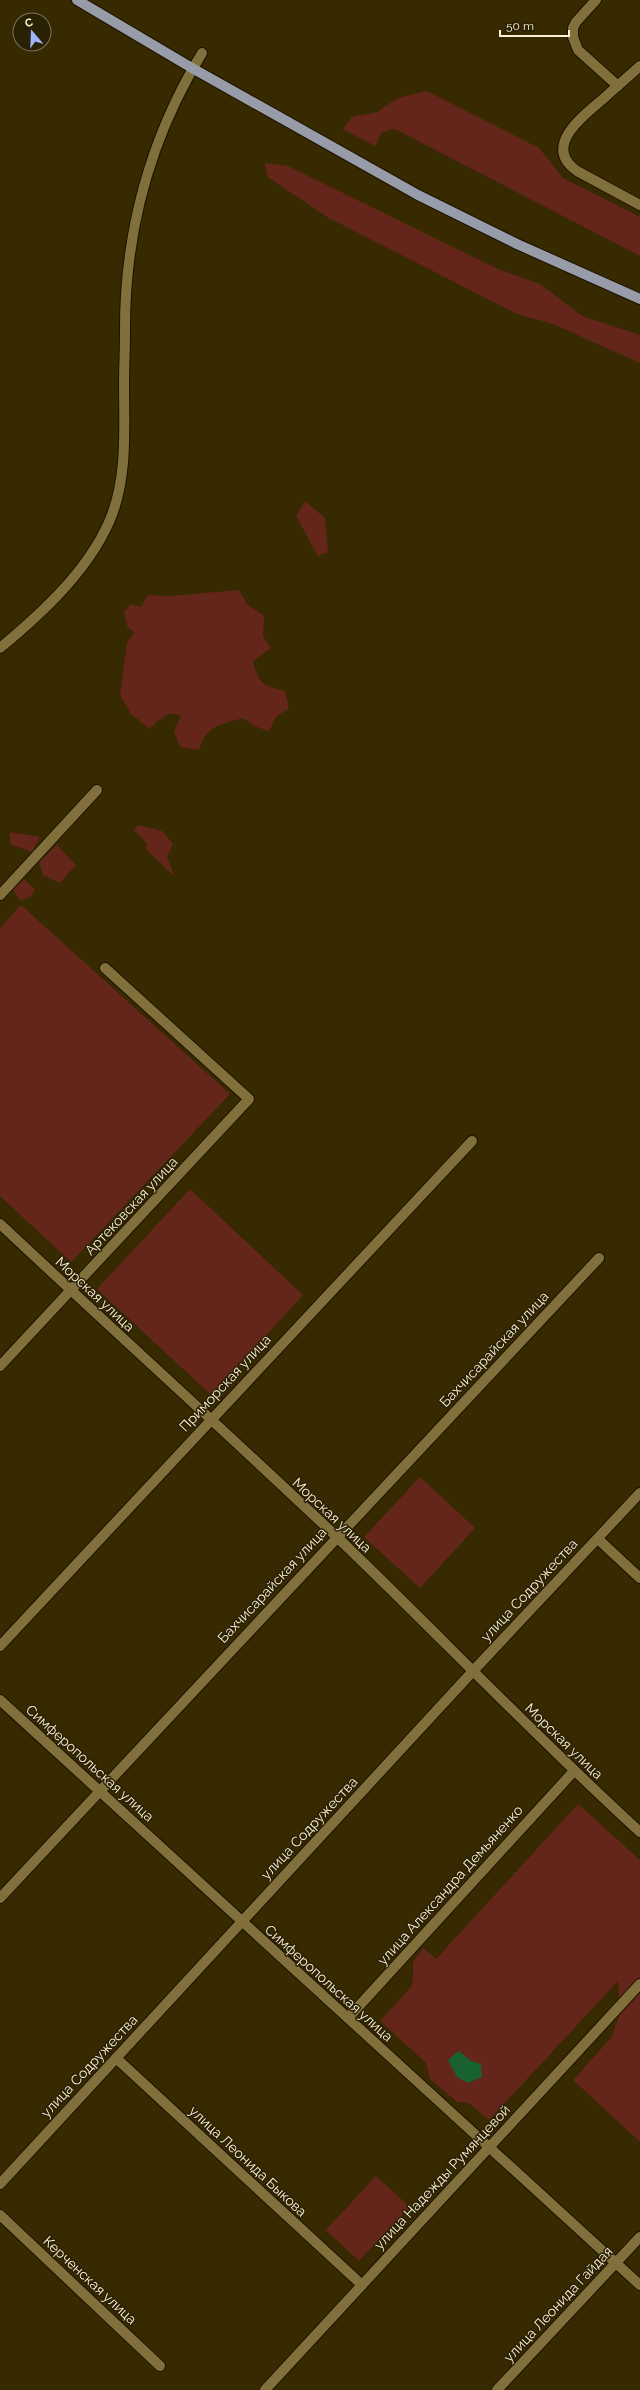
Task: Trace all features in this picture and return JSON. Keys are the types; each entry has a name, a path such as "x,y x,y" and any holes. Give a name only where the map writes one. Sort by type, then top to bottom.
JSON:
{"main road":[{"path":"77,0 192,68 418,195 517,244 640,299"}],"street":[{"path":"596,0 576,22 573,28 573,37 578,50 618,86"},
{"path":"0,648 27,626 70,580 97,545 109,523 116,503 125,436 124,382 127,283 142,186 164,124 192,68 202,53"},
{"path":"640,66 575,124 565,140 564,151 570,166 577,171 640,205"},
{"path":"0,895 97,790"},
{"name":"Артековская улица","path":"0,1366 249,1099 105,968"},
{"name":"Приморская улица","path":"0,1646 472,1141"},
{"name":"Морская улица","path":"0,1224 336,1537 474,1670 574,1771 640,1832"},
{"name":"Бахчисарайская улица","path":"0,1898 598,1258"},
{"name":"улица Содружества","path":"0,2184 474,1670 640,1493"},
{"path":"598,1539 640,1578"},
{"name":"Симферопольская улица","path":"0,1700 100,1790 488,2148 640,2285"},
{"name":"улица Александра Демьяненко","path":"348,2018 574,1771"},
{"name":"улица Надежды Румянцевой","path":"265,2390 640,1984"},
{"name":"улица Леонида Быкова","path":"116,2058 362,2285"},
{"name":"Керченская улица","path":"0,2215 160,2366"},
{"name":"улица Леонида Гайдая","path":"497,2390 640,2237"}],"shaded area":[{"path":"427,91 539,148 563,178 640,217 640,256 395,129 382,132 375,146 343,129 352,117 377,112 398,98"},
{"path":"265,163 288,166 498,269 540,284 582,316 640,335 640,363 553,324 517,314 327,217 268,177"},
{"path":"305,501 325,518 328,552 318,556 296,516"},
{"path":"239,590 247,604 264,616 263,636 271,648 253,661 257,675 267,686 285,691 289,708 276,717 269,731 254,726 243,718 215,727 206,735 199,750 180,747 174,731 181,716 170,713 156,722 150,729 131,714 120,695 127,643 134,632 127,626 124,612 131,604 141,607 148,595 170,596"},
{"path":"138,825 162,831 173,844 167,857 175,877 146,849 147,843 134,830"},
{"path":"10,832 40,837 32,852 10,844"},
{"path":"57,845 76,865 60,883 43,875 39,862"},
{"path":"24,879 35,890 31,896 21,901 13,890"},
{"path":"21,905 230,1094 71,1262 0,1196 0,928"},
{"path":"190,1189 303,1295 211,1395 97,1289"},
{"path":"420,1477 475,1528 420,1588 364,1537"},
{"path":"578,1804 640,1860 640,2142 573,2080 611,2038 620,2014 618,1981 489,2120 469,2103 457,2102 430,2079 426,2063 380,2021 411,1987 413,1979 413,1962 423,1948 436,1959"},
{"path":"459,2051 471,2061 481,2064 482,2077 468,2083 457,2077 448,2060"},
{"path":"376,2176 410,2207 359,2261 326,2230"}]}
